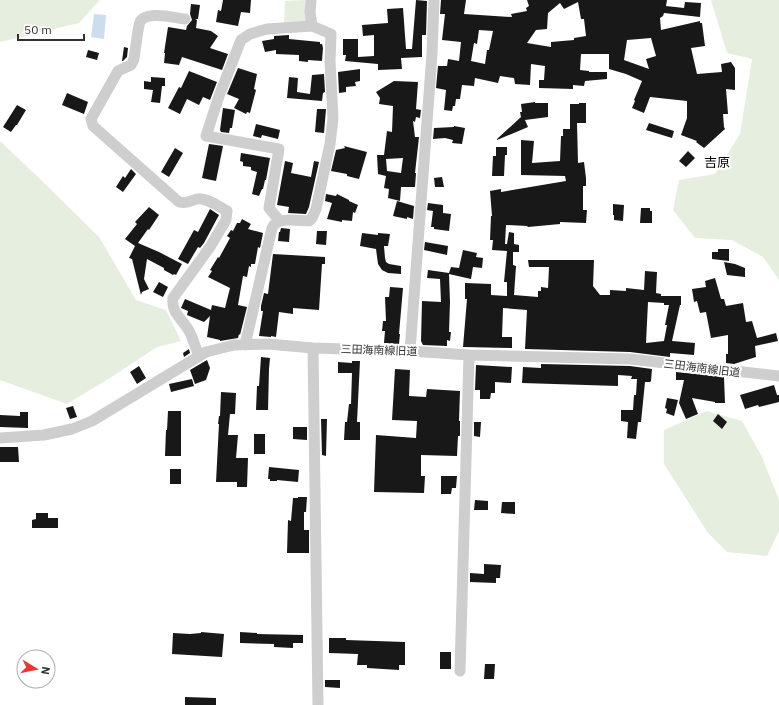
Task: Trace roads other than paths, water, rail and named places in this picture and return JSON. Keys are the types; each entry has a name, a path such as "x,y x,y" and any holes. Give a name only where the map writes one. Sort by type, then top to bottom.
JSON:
{"street":[{"path":"311,0 310,12 312,26"},
{"path":"410,351 432,54 434,0"},
{"path":"185,19 155,15 146,16 140,22 134,59 131,64 118,71 91,119 93,126 179,202 186,203 199,198 227,210 226,220 210,247 173,298 172,305 188,329 199,356"},
{"path":"245,345 272,228 279,220 309,221 312,218 316,209 330,144 333,118 330,61 331,34 312,26 267,29 250,34 241,40 219,96 206,136 279,149 269,208 279,220"},
{"name":"三田海南線旧道","path":"0,438 44,435 72,429 92,421 206,352 234,345 268,344 313,348 410,351 469,356 630,359 779,376"},
{"path":"313,348 318,705"},
{"path":"460,671 469,356"}],"water":[{"path":"94,14 106,15 104,39 91,37"}],"district":[{"name":"吉原","path":"717,162"}]}
